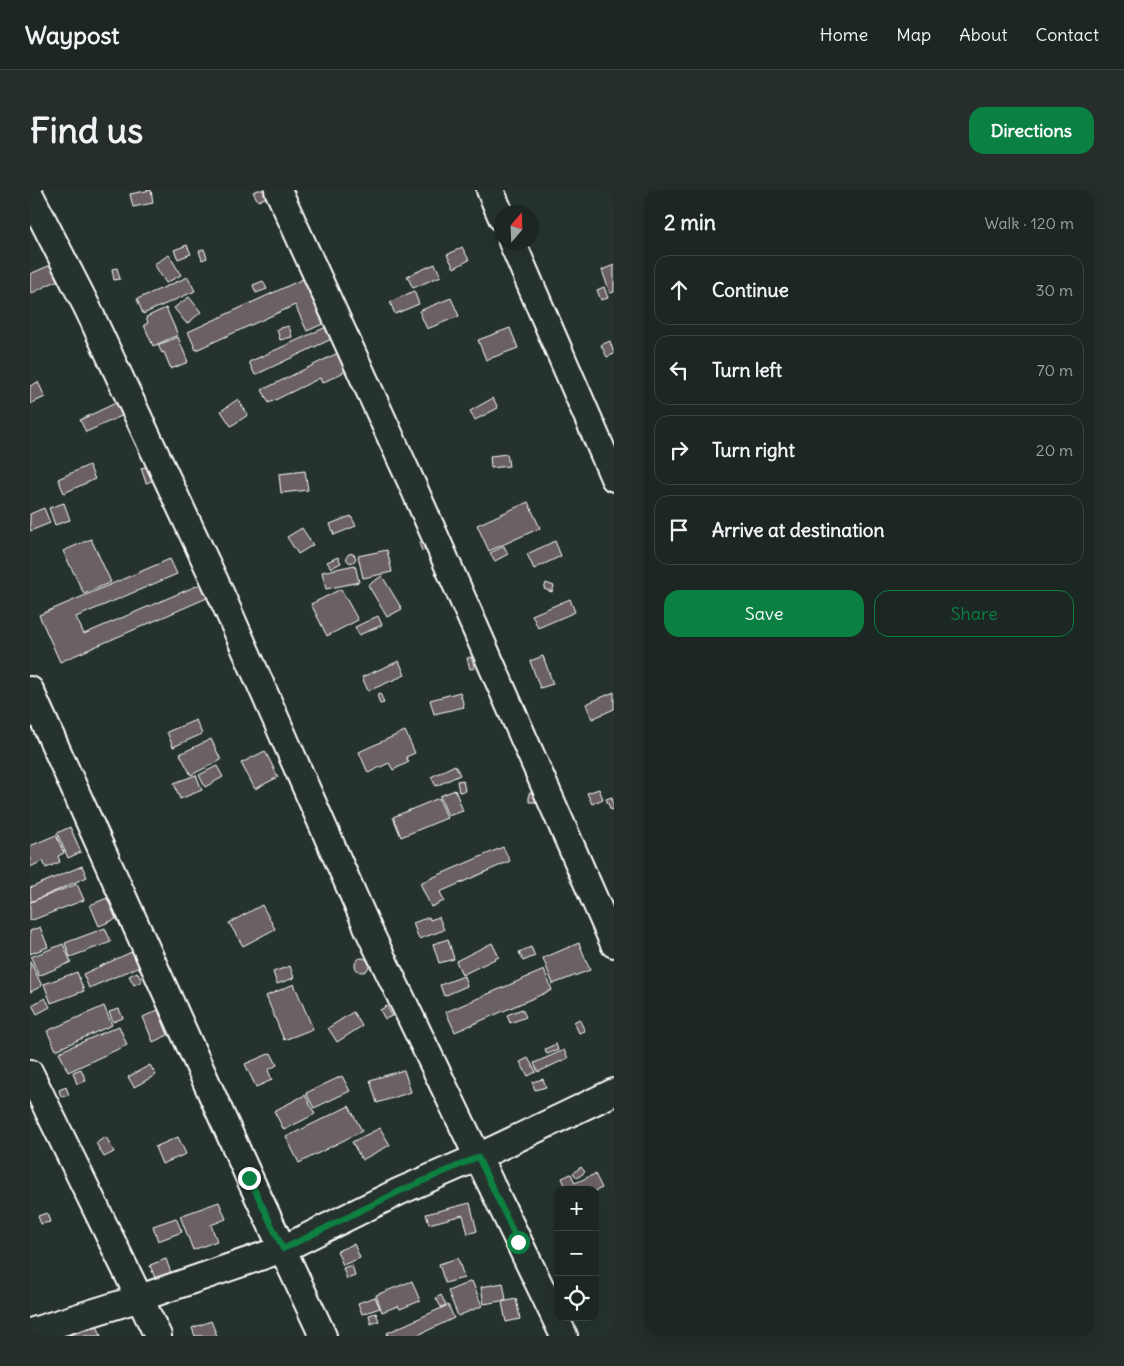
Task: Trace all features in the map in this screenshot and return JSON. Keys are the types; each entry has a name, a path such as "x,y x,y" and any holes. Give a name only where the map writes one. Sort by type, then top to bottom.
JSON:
{"street":[{"path":"278,190 413,486 614,944"},
{"path":"490,190 496,205"},
{"path":"30,196 88,307 211,572 370,933 564,1336"},
{"path":"515,250 614,478"},
{"path":"30,690 323,1336"},
{"path":"30,1073 158,1336"},
{"path":"30,1332 140,1298 283,1249 398,1192 478,1157 614,1092"}],"building":[{"path":"151,190 153,203 133,207 130,194"},
{"path":"264,190 267,197 258,201 253,192"},
{"path":"187,245 191,254 178,259 174,250"},
{"path":"462,247 469,260 454,268 447,255"},
{"path":"204,249 207,258 202,260 199,251"},
{"path":"169,255 181,275 166,283 154,264"},
{"path":"53,264 58,280 30,294 30,274"},
{"path":"435,264 441,276 413,288 407,276"},
{"path":"614,265 614,292 610,293 602,270"},
{"path":"117,268 120,279 114,280 112,269"},
{"path":"188,277 195,291 143,314 137,299"},
{"path":"305,278 325,323 307,331 295,305 196,350 188,332"},
{"path":"263,281 267,289 256,293 253,285"},
{"path":"604,287 608,298 601,300 597,290"},
{"path":"414,291 419,304 395,314 390,302"},
{"path":"189,297 201,312 187,324 174,308"},
{"path":"451,298 459,316 427,329 419,311"},
{"path":"166,308 178,335 153,346 144,325 148,323 146,317"},
{"path":"333,324 338,336 255,375 249,362"},
{"path":"289,326 292,337 280,340 277,329"},
{"path":"510,328 518,348 486,360 478,340"},
{"path":"178,337 188,362 171,369 164,352 162,353 158,345"},
{"path":"610,341 614,354 607,357 601,345"},
{"path":"338,353 346,371 322,383 320,378 269,403 262,390"},
{"path":"38,382 45,397 30,404 30,386"},
{"path":"493,398 498,408 475,420 470,411"},
{"path":"238,399 248,415 231,426 221,411"},
{"path":"120,401 126,414 86,432 80,420"},
{"path":"507,454 509,466 491,468 490,456"},
{"path":"89,465 95,479 64,493 58,479"},
{"path":"149,466 154,480 146,483 141,468"},
{"path":"305,471 308,490 281,493 279,474"},
{"path":"528,502 540,528 489,551 477,525"},
{"path":"64,503 70,520 55,525 49,508"},
{"path":"44,508 50,523 30,531 30,514"},
{"path":"351,516 356,526 334,535 330,524"},
{"path":"302,528 313,545 298,554 287,537"},
{"path":"91,539 111,582 84,594 63,551"},
{"path":"428,539 432,547 422,551 419,543"},
{"path":"555,541 561,556 534,569 527,554"},
{"path":"504,546 508,554 495,561 490,553"},
{"path":"387,550 392,572 363,578 358,556"},
{"path":"351,554 355,558 351,562 347,558"},
{"path":"338,557 341,563 331,568 327,562"},
{"path":"170,559 177,574 76,617 84,634 201,584 207,598 60,662 39,615"},
{"path":"355,565 359,582 326,589 322,572"},
{"path":"382,576 402,609 387,617 368,585"},
{"path":"546,583 554,586 552,592 544,589"},
{"path":"341,589 358,620 327,636 311,604"},
{"path":"570,599 575,612 538,628 532,615"},
{"path":"378,616 382,625 359,635 355,627"},
{"path":"543,656 553,684 540,688 530,661"},
{"path":"471,657 475,668 470,669 467,658"},
{"path":"399,661 405,675 368,691 362,677"},
{"path":"460,692 464,707 434,714 430,700"},
{"path":"614,692 614,709 592,719 586,704"},
{"path":"380,693 384,703 380,704 377,695"},
{"path":"196,720 202,734 173,747 167,732"},
{"path":"405,731 415,753 406,757 409,762 393,770 389,763 368,773 359,752"},
{"path":"211,739 221,760 191,775 180,754"},
{"path":"265,751 278,777 255,789 241,763"},
{"path":"455,765 460,775 436,786 431,777"},
{"path":"217,766 223,777 205,787 199,775"},
{"path":"196,775 202,790 180,799 174,783"},
{"path":"463,780 465,791 459,792 457,781"},
{"path":"599,789 603,799 592,804 587,793"},
{"path":"455,790 463,811 448,816 440,796"},
{"path":"529,793 537,793 537,802 529,802"},
{"path":"612,797 614,809 611,810 606,799"},
{"path":"439,798 447,818 401,837 393,817"},
{"path":"70,827 81,852 68,858 57,833"},
{"path":"56,835 64,853 58,856 60,862 46,868 43,861 30,867 30,846"},
{"path":"503,847 510,861 440,892 444,901 431,907 420,883"},
{"path":"82,866 87,877 31,902 30,888"},
{"path":"77,884 84,900 30,921 30,902"},
{"path":"107,898 116,919 99,926 90,905"},
{"path":"262,905 275,929 243,946 229,923"},
{"path":"429,917 430,920 439,917 444,930 419,939 413,923"},
{"path":"40,927 48,947 30,954 30,931"},
{"path":"105,928 111,942 70,957 65,943"},
{"path":"448,939 454,959 439,963 433,944"},
{"path":"492,943 499,957 462,975 456,961"},
{"path":"579,943 590,970 553,984 543,958"},
{"path":"63,944 71,962 39,976 31,957"},
{"path":"531,947 535,956 523,961 519,952"},
{"path":"136,950 143,965 89,988 83,974"},
{"path":"359,958 365,958 369,965 365,972 359,972 355,968 355,962"},
{"path":"30,961 42,986 30,992"},
{"path":"290,966 294,978 277,984 273,972"},
{"path":"544,970 552,990 455,1032 446,1012"},
{"path":"77,972 84,991 51,1003 44,984"},
{"path":"137,972 142,981 134,985 129,976"},
{"path":"464,976 467,986 444,996 440,985"},
{"path":"294,984 313,1029 284,1040 266,996"},
{"path":"45,998 50,1007 37,1014 32,1005"},
{"path":"104,1006 112,1025 56,1050 47,1031"},
{"path":"387,1006 392,1016 385,1019 380,1010"},
{"path":"119,1009 123,1018 113,1022 109,1012"},
{"path":"522,1009 526,1017 510,1023 507,1015"},
{"path":"158,1010 168,1035 153,1042 143,1017"},
{"path":"353,1012 362,1026 337,1042 328,1028"},
{"path":"579,1019 585,1031 579,1033 574,1022"},
{"path":"119,1026 127,1045 68,1072 59,1052"},
{"path":"556,1044 558,1050 547,1054 545,1049"},
{"path":"564,1050 568,1058 538,1072 534,1063"},
{"path":"271,1053 277,1065 268,1070 272,1080 256,1087 245,1064"},
{"path":"528,1058 536,1072 528,1076 520,1062"},
{"path":"150,1065 156,1075 134,1087 128,1077"},
{"path":"81,1069 86,1081 77,1084 73,1072"},
{"path":"404,1070 411,1092 377,1103 370,1080"},
{"path":"342,1076 350,1091 314,1108 306,1093"},
{"path":"543,1079 546,1087 535,1090 532,1082"},
{"path":"66,1087 69,1095 61,1097 59,1090"},
{"path":"305,1095 315,1114 284,1130 274,1111"},
{"path":"349,1106 362,1131 299,1163 286,1137"},
{"path":"380,1128 390,1145 362,1160 352,1142"},
{"path":"106,1137 114,1152 104,1157 96,1143"},
{"path":"178,1137 186,1154 162,1164 155,1147"},
{"path":"581,1167 585,1172 577,1178 573,1173"},
{"path":"571,1174 575,1183 595,1174 602,1188 599,1189 599,1186 565,1186 562,1178"},
{"path":"219,1202 226,1219 211,1225 217,1241 193,1250 180,1216"},
{"path":"470,1203 477,1231 468,1234 463,1215 429,1224 426,1214"},
{"path":"47,1213 50,1222 41,1224 38,1216"},
{"path":"176,1218 182,1232 158,1241 153,1226"},
{"path":"354,1244 360,1258 343,1265 337,1251"},
{"path":"458,1258 464,1278 445,1283 439,1264"},
{"path":"166,1259 171,1273 155,1278 150,1265"},
{"path":"352,1265 355,1276 347,1279 343,1268"},
{"path":"412,1281 420,1301 400,1309 398,1306 382,1312 376,1295"},
{"path":"472,1281 482,1306 458,1316 448,1291"},
{"path":"503,1283 506,1300 484,1304 481,1287"},
{"path":"441,1295 446,1305 441,1307 436,1298"},
{"path":"375,1297 380,1308 362,1314 358,1303"},
{"path":"516,1299 520,1319 506,1322 502,1302"},
{"path":"448,1305 454,1318 416,1336 388,1336 387,1333"},
{"path":"376,1313 379,1321 371,1324 369,1315"},
{"path":"211,1321 217,1336 195,1336 192,1328"},
{"path":"97,1325 101,1336 67,1335"}],"route":[{"path":"249,1178 283,1249 398,1192 478,1157 518,1242"}]}
